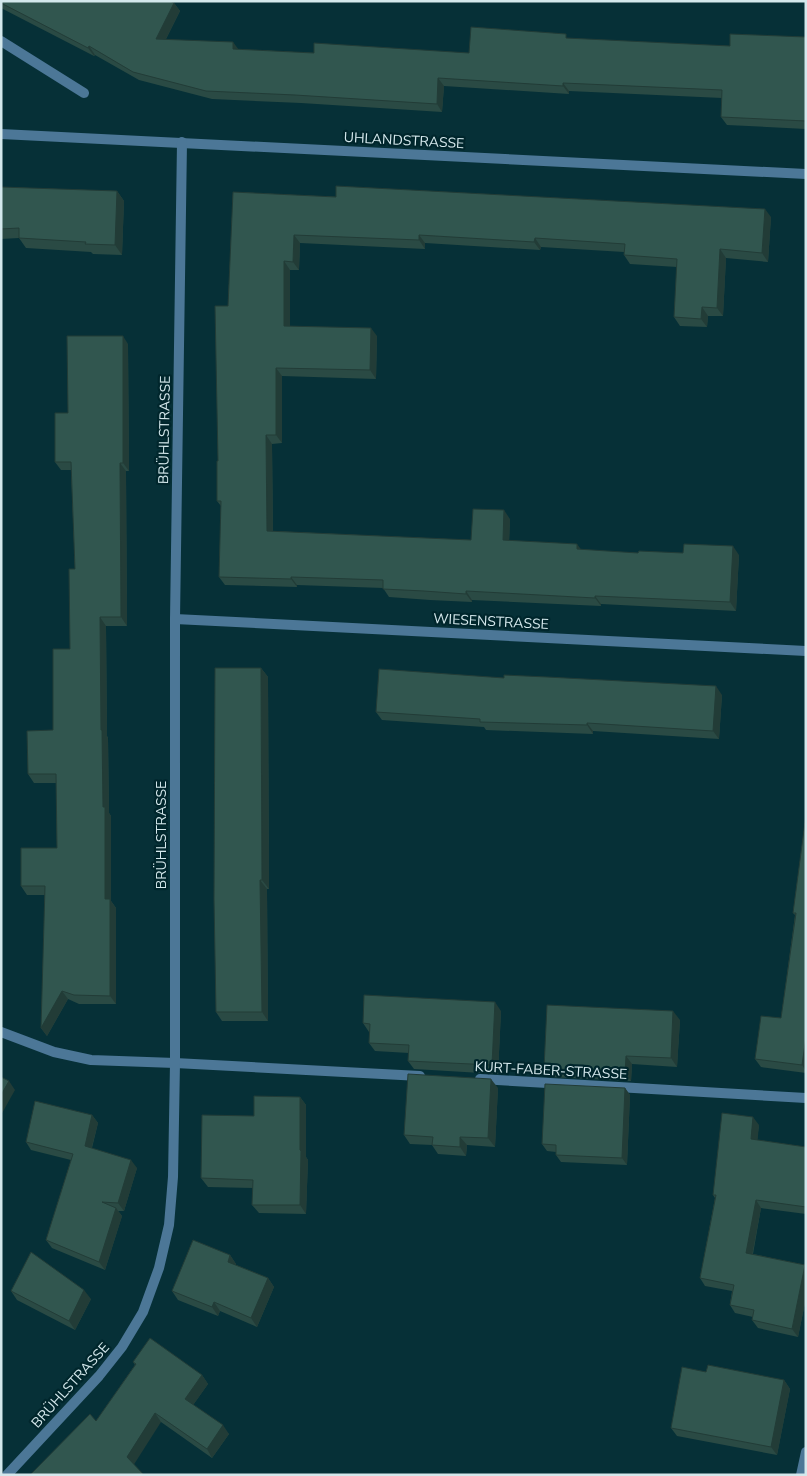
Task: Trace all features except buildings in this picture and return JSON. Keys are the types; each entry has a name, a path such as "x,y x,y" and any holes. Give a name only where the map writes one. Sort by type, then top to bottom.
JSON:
{"street":[{"path":"1,41 84,92"},
{"name":"UHLANDSTRASSE","path":"1,134 806,174"},
{"name":"BRÜHLSTRASSE","path":"7,1475 99,1376 122,1348 143,1312 159,1268 169,1225 173,1177 175,1062 175,620 182,142"},
{"name":"WIESENSTRASSE","path":"175,620 806,651"},
{"path":"1,1032 54,1052 91,1060 175,1062 431,1077"},
{"name":"KURT-FABER-STRASSE","path":"471,1079 806,1098"},
{"path":"801,1475 806,1452"}]}
